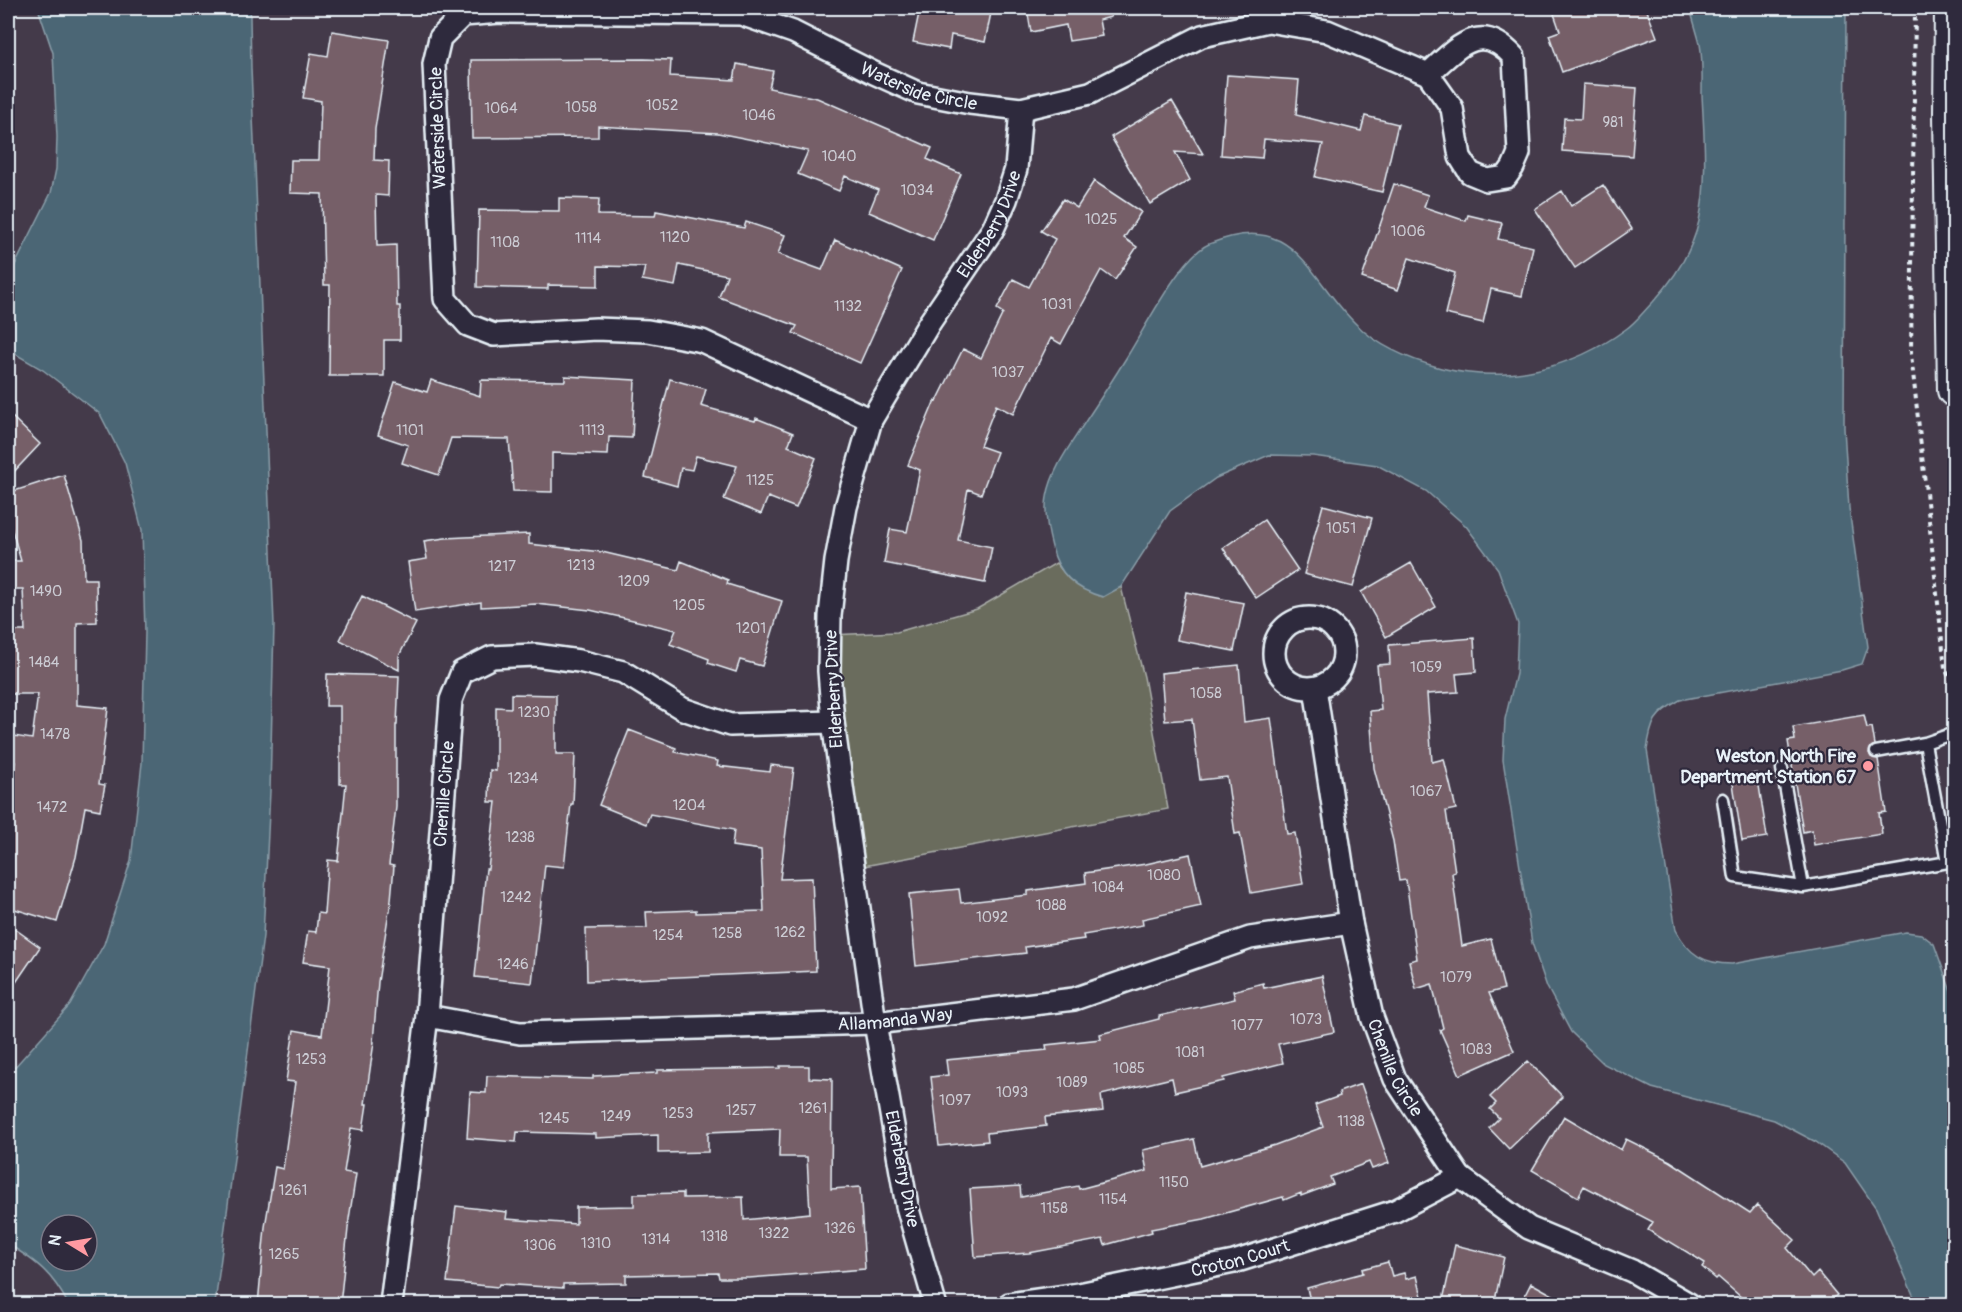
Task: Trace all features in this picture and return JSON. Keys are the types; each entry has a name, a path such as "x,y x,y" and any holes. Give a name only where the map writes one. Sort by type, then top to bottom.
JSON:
{"street":[{"path":"1951,8 1950,113 1954,390"},
{"name":"Waterside Circle","path":"871,420 702,341 648,332 596,328 494,335 468,326 445,299 434,64 440,38 463,15 500,12 741,14 793,32 918,93 970,104 1021,109 1090,93 1202,36 1268,21 1327,31 1428,74"},
{"path":"1474,39 1493,39 1506,47 1515,57 1519,153 1506,177 1487,180 1470,173 1460,157 1452,108 1428,74 1474,39"},
{"name":"Elderberry Drive","path":"934,1305 907,1206 875,1023 833,722 829,662 830,616 836,561 846,507 871,420 930,322 993,229 1016,169 1021,109"},
{"name":"Chenille Circle","path":"391,1305 427,1016 451,700 462,672 492,657 546,656 579,661 623,672 683,709 730,725 833,722"},
{"name":"Chenille Circle","path":"1314,688 1351,923 1372,1017 1395,1078 1460,1177 1529,1228 1632,1271 1689,1305"},
{"name":"Allamanda Way","path":"427,1016 520,1033 875,1023 1074,999 1250,938 1351,923"},
{"name":"Croton Court","path":"1009,1305 1079,1294 1234,1262 1395,1211 1460,1177"}],"lane":[{"path":"1876,752 1925,743 1954,733"},
{"path":"1723,799 1734,877 1803,887 1951,862 1925,743"},
{"path":"1782,769 1803,887"}],"path":[{"path":"1915,8 1911,354 1945,668 1954,688"}],"green space":[{"path":"1056,563 1068,578 1103,596 1121,587 1144,677 1168,809 853,868 830,635 897,632 977,609"}],"water":[{"path":"38,8 251,8 251,68 274,624 270,791 263,936 215,1304 68,1304 47,1273 99,1273 99,1213 39,1213 39,1266 8,1244 8,1072 70,1005 104,944 131,860 142,763 145,632 142,530 125,463 100,414 43,370 17,355 8,342 8,279 51,193 56,169 57,137 53,53"},
{"path":"1690,8 1846,8 1844,428 1849,508 1868,647 1862,664 1842,670 1680,700 1664,710 1655,720 1647,750 1676,930 1692,952 1705,960 1722,964 1906,932 1921,934 1934,944 1954,1000 1954,1304 1917,1304 1876,1208 1845,1163 1816,1142 1774,1120 1652,1088 1604,1064 1571,1032 1547,987 1532,943 1503,760 1505,719 1516,674 1518,624 1498,569 1466,526 1426,491 1377,465 1313,456 1269,455 1216,478 1170,511 1121,587 1103,597 1084,590 1070,580 1055,557 1049,535 1046,515 1047,497 1053,476 1063,456 1176,277 1198,251 1209,244 1238,235 1261,235 1280,241 1296,253 1357,325 1375,340 1418,361 1465,373 1490,374 1538,370 1583,354 1605,343 1630,326 1661,293 1675,274 1692,244 1699,221 1704,173 1702,63 1700,44"}],"building":[{"path":"920,8 992,8 985,42 951,35 949,49 913,42"},
{"path":"1027,8 1110,8 1111,17 1099,20 1102,36 1069,41 1066,25 1031,32"},
{"path":"1552,8 1646,8 1657,37 1562,72 1549,35 1560,31"},
{"path":"332,31 389,40 375,129 374,160 389,161 388,196 376,195 377,246 396,245 400,340 384,340 384,376 329,376 330,285 324,285 322,194 290,193 291,160 319,160 321,101 303,98 311,53 328,56"},
{"path":"471,60 671,60 670,76 734,80 737,64 773,71 769,88 817,98 932,148 927,159 961,174 933,240 869,212 878,190 845,176 839,191 798,174 808,151 718,133 598,126 598,137 472,138"},
{"path":"1227,75 1299,80 1296,115 1361,131 1365,116 1398,124 1382,192 1315,177 1323,144 1264,139 1262,158 1221,155"},
{"path":"1583,84 1637,88 1632,156 1562,151 1564,118 1581,119"},
{"path":"1172,101 1203,154 1175,152 1190,180 1150,204 1111,137"},
{"path":"1094,181 1141,212 1124,238 1137,247 1115,280 1101,270 1061,344 1051,338 1013,414 996,405 980,446 997,452 981,494 968,489 958,540 992,547 985,583 884,563 890,529 907,532 920,470 908,465 935,400 937,401 963,349 981,358 1003,313 997,309 1013,279 1029,287 1055,239 1041,231 1063,199 1077,208"},
{"path":"1394,184 1428,195 1424,207 1466,221 1468,215 1502,223 1498,239 1533,247 1522,296 1491,289 1483,323 1445,314 1455,273 1409,258 1398,290 1362,278"},
{"path":"1603,185 1632,229 1575,268 1535,209 1562,191 1571,206"},
{"path":"559,198 599,199 598,215 655,216 656,211 744,228 746,222 785,235 778,254 822,270 835,240 902,270 860,363 793,333 797,326 719,297 727,275 679,265 675,286 642,280 645,267 598,266 598,286 548,285 548,289 477,287 479,210 559,211"},
{"path":"565,376 635,380 632,438 609,437 608,455 552,453 552,492 513,491 509,439 451,438 439,475 402,463 408,445 378,435 395,382 427,392 431,380 480,396 481,380 565,381"},
{"path":"670,379 706,389 701,406 755,421 756,418 793,433 788,446 816,458 796,508 768,497 761,514 724,499 737,466 696,456 692,470 681,468 677,486 645,477"},
{"path":"8,413 40,444 8,478"},
{"path":"64,475 83,540 84,579 96,579 97,622 77,623 77,705 108,708 99,784 105,785 100,810 85,807 76,857 57,922 8,907 8,803 15,762 11,762 14,736 32,739 38,694 9,694 9,631 25,631 23,589 8,589 8,561 21,561 8,516 8,493"},
{"path":"1323,505 1372,518 1353,587 1304,574"},
{"path":"1264,520 1298,570 1256,598 1223,548"},
{"path":"529,534 529,544 602,552 678,570 681,561 728,580 727,584 782,601 762,666 740,660 736,672 708,663 709,659 670,644 676,630 590,610 536,604 481,607 481,602 415,612 408,562 427,559 424,541"},
{"path":"1411,563 1436,607 1386,637 1361,592"},
{"path":"1186,592 1244,603 1234,651 1177,640"},
{"path":"362,596 416,623 399,656 399,670 340,640"},
{"path":"1474,638 1476,672 1456,674 1458,692 1427,694 1432,762 1444,759 1456,809 1446,811 1462,946 1491,939 1504,989 1489,993 1514,1051 1460,1075 1440,1030 1443,1028 1432,984 1416,989 1409,961 1417,959 1406,880 1399,881 1393,841 1374,768 1370,711 1381,710 1377,665 1390,664 1389,645"},
{"path":"1239,665 1244,722 1271,718 1287,834 1295,833 1303,884 1251,893 1240,833 1235,834 1227,777 1200,780 1192,719 1165,721 1161,673"},
{"path":"327,674 399,676 396,725 396,807 389,865 394,866 390,911 378,982 374,1042 363,1130 351,1128 344,1172 356,1174 340,1305 258,1305 265,1227 275,1167 283,1169 295,1082 286,1081 294,1030 322,1035 330,966 303,962 308,931 316,932 318,913 324,914 328,860 338,861 346,784 340,784 340,706 326,706"},
{"path":"511,694 556,695 556,754 575,754 573,804 571,804 564,867 545,865 532,983 475,977 486,869 488,869 496,802 489,802 490,770 496,771 496,707 511,708"},
{"path":"1864,715 1867,728 1872,727 1875,745 1871,747 1869,753 1871,757 1878,759 1886,812 1879,813 1882,834 1814,845 1812,830 1803,832 1788,741 1795,740 1793,727"},
{"path":"629,730 676,748 675,752 718,761 717,766 770,772 771,765 794,768 780,879 812,878 816,971 587,981 586,929 647,928 646,912 764,911 761,850 732,846 734,830 650,814 646,824 599,805"},
{"path":"1757,773 1767,837 1742,841 1732,777"},
{"path":"1190,854 1201,906 1142,919 1143,925 1083,935 1084,939 1025,947 1026,953 916,966 909,894 959,889 961,903 1028,895 1028,891 1086,883 1085,873 1146,864"},
{"path":"8,924 40,947 8,994"},
{"path":"1322,976 1334,1032 1278,1044 1283,1063 1223,1078 1224,1081 1175,1092 1172,1078 1101,1095 1103,1111 1045,1117 1046,1126 987,1133 988,1141 939,1146 931,1077 948,1075 946,1060 1047,1050 1046,1045 1101,1039 1100,1034 1159,1019 1159,1016 1235,999 1233,991 1263,983 1264,988"},
{"path":"1528,1061 1563,1097 1509,1149 1489,1128 1499,1118 1490,1109 1496,1103 1490,1097"},
{"path":"780,1066 809,1066 809,1078 832,1079 831,1189 860,1187 865,1269 749,1278 719,1278 718,1273 626,1275 626,1283 563,1284 563,1288 499,1284 498,1287 447,1282 456,1206 507,1212 506,1219 576,1224 576,1207 634,1206 634,1194 683,1193 683,1198 743,1197 744,1220 810,1213 807,1157 779,1157 780,1129 708,1132 708,1152 658,1153 658,1135 596,1138 596,1134 517,1132 516,1142 467,1138 470,1092 486,1093 487,1076 593,1079 593,1076 657,1073 657,1070 780,1068"},
{"path":"1361,1084 1389,1163 1372,1169 1369,1162 1330,1177 1333,1184 1301,1196 1301,1193 1284,1200 1283,1197 1204,1219 1151,1229 1152,1232 1105,1245 1103,1239 1029,1253 975,1257 970,1189 1020,1186 1021,1197 1078,1186 1079,1189 1147,1171 1143,1150 1194,1139 1200,1166 1275,1145 1323,1127 1315,1105 1340,1096 1339,1092"},
{"path":"1564,1116 1621,1150 1626,1139 1670,1161 1750,1213 1757,1205 1795,1240 1787,1248 1812,1278 1818,1272 1837,1295 1826,1305 1750,1305 1718,1277 1716,1279 1702,1267 1705,1263 1648,1230 1653,1222 1584,1186 1578,1197 1532,1170"},
{"path":"1455,1245 1504,1257 1494,1305 1442,1305"},
{"path":"1388,1262 1392,1276 1404,1273 1406,1279 1417,1276 1424,1305 1311,1305 1307,1288 1363,1273 1362,1269"},
{"path":"1531,1283 1571,1305 1520,1305"}],"place":[{"name":"Weston North Fire Department Station 67","path":"1868,766"}]}
